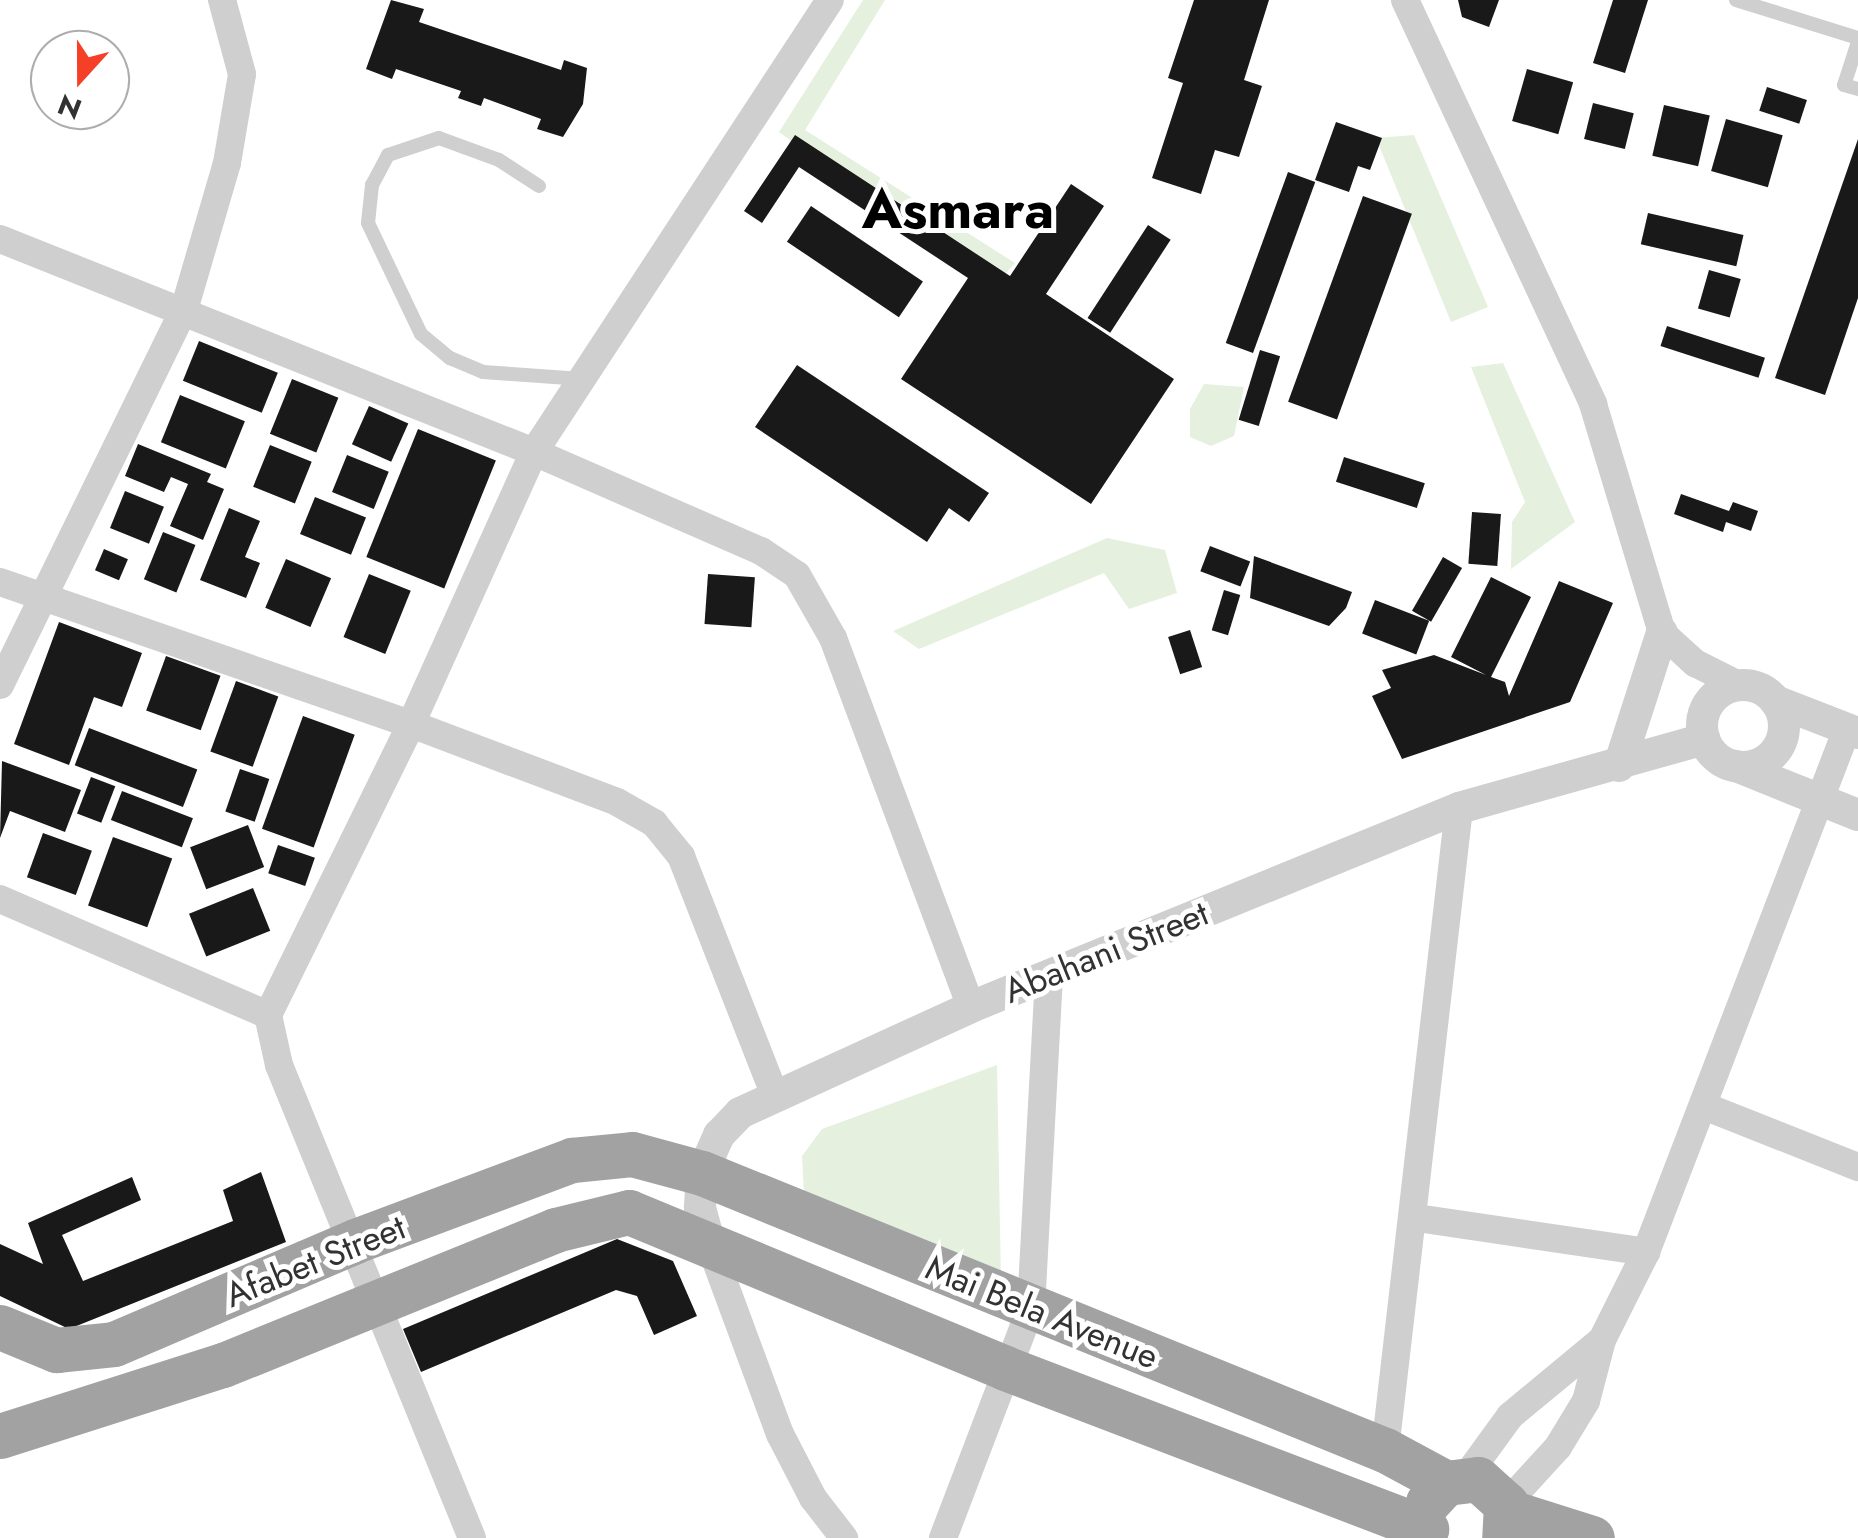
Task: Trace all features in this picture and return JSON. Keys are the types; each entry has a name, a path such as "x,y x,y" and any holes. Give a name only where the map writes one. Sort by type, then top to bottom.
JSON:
{"highway":[{"name":"Mai Bela Avenue","path":"632,1154 702,1173 1456,1480 1489,1484 1506,1518"},
{"name":"Afabet Street","path":"0,1327 56,1350 114,1344 355,1241 572,1160 632,1154"},
{"name":"Mai Bela Avenue","path":"629,1212 1005,1368 1428,1533"},
{"name":"Afabet Street","path":"0,1436 111,1404 555,1230 629,1212"},
{"path":"1428,1533 1428,1502 1456,1480"},
{"path":"1506,1518 1592,1538"}],"street":[{"path":"0,685 184,310 227,163 242,74 222,0"},
{"path":"472,1538 376,1303 355,1241 279,1065 268,1015 411,724 534,452 830,0"},
{"path":"1406,0 1592,404 1662,633 1695,663 1775,701 1852,731 1820,800 1646,1252 1602,1340 1586,1400 1558,1447 1506,1518"},
{"path":"0,239 534,452 762,550 797,575 832,638 971,1007"},
{"path":"0,582 411,724 617,802 654,824 680,856 775,1096"},
{"path":"1619,766 1662,633"},
{"path":"1739,685 1708,704 1704,740 1717,757 1858,815"},
{"path":"1736,766 1763,762 1782,740 1775,701"},
{"name":"Abahani Street","path":"710,1245 700,1207 702,1173 719,1135 740,1113 971,1007 1459,808 1704,740"},
{"path":"1385,1450 1416,1218 1459,808"},
{"path":"0,899 268,1015"},
{"path":"943,1538 1031,1308 1049,976"},
{"path":"1704,1106 1858,1167"},
{"path":"1416,1218 1646,1252"},
{"path":"710,1245 780,1434 813,1498 844,1538"},
{"path":"1456,1480 1510,1416 1602,1340"}],"lane":[{"path":"1736,0 1858,40 1844,84 1858,89"},
{"path":"539,186 499,160 439,138 388,154 372,185 368,222 421,334 450,358 483,372 582,379"}],"green space":[{"path":"863,0 885,0 805,130 1015,263 994,286 779,132"},
{"path":"1414,135 1488,307 1451,322 1376,138"},
{"path":"1503,363 1575,522 1511,569 1512,522 1525,502 1471,367"},
{"path":"1204,384 1244,387 1234,436 1211,446 1190,437 1190,409"},
{"path":"1107,538 1165,550 1177,593 1129,609 1104,573 919,649 893,631"},
{"path":"997,1065 1001,1283 804,1194 802,1156 822,1129"}],"building":[{"path":"391,0 424,9 419,22 561,70 564,60 587,68 583,104 563,137 537,129 541,119 484,98 481,106 458,98 461,91 396,69 392,79 366,69"},
{"path":"1194,0 1269,0 1244,80 1262,86 1239,157 1215,150 1201,194 1152,178 1183,83 1168,78"},
{"path":"1458,0 1499,0 1489,27 1462,17"},
{"path":"1613,0 1648,0 1625,73 1593,63"},
{"path":"1527,69 1573,82 1558,134 1512,121"},
{"path":"1767,87 1807,100 1799,124 1759,111"},
{"path":"1593,103 1634,113 1625,149 1584,139"},
{"path":"1664,105 1710,116 1698,166 1652,156"},
{"path":"1726,119 1783,135 1768,187 1711,171"},
{"path":"1336,122 1382,138 1370,170 1358,166 1349,192 1315,180"},
{"path":"795,135 1010,276 1071,184 1104,206 1046,294 1174,379 1091,504 901,379 968,278 799,167 762,223 744,211"},
{"path":"1858,139 1858,298 1825,395 1775,378"},
{"path":"1288,172 1315,182 1253,353 1226,343"},
{"path":"1363,196 1412,214 1337,420 1288,402"},
{"path":"811,206 923,281 899,317 787,242"},
{"path":"1648,213 1743,235 1736,266 1641,244"},
{"path":"1148,225 1171,240 1110,333 1088,318"},
{"path":"1709,270 1741,279 1730,318 1698,308"},
{"path":"1667,326 1765,358 1758,378 1661,346"},
{"path":"199,341 278,373 262,413 183,381"},
{"path":"1260,350 1280,356 1259,426 1239,420"},
{"path":"797,365 989,493 969,522 949,508 927,542 755,427"},
{"path":"292,379 338,398 316,452 270,434"},
{"path":"180,395 245,421 226,469 161,442"},
{"path":"369,406 408,423 391,462 352,444"},
{"path":"418,429 496,460 444,588 366,557"},
{"path":"138,444 211,474 207,482 224,489 203,540 170,526 188,484 171,477 164,492 125,476"},
{"path":"270,445 312,462 295,504 253,487"},
{"path":"347,455 389,472 374,509 332,492"},
{"path":"1344,457 1425,483 1417,508 1336,482"},
{"path":"125,491 164,507 149,544 110,528"},
{"path":"1681,494 1729,511 1733,502 1758,511 1751,531 1726,522 1723,532 1674,514"},
{"path":"315,497 366,518 351,555 300,534"},
{"path":"229,508 260,521 245,557 260,563 246,598 200,580"},
{"path":"1472,512 1501,514 1497,566 1468,564"},
{"path":"163,532 195,545 176,592 144,579"},
{"path":"1210,546 1250,561 1240,587 1200,571"},
{"path":"104,549 128,559 119,580 95,570"},
{"path":"1254,556 1352,592 1346,608 1329,626 1250,598"},
{"path":"1443,557 1462,568 1431,622 1412,611"},
{"path":"286,559 331,578 310,627 265,608"},
{"path":"369,574 411,591 385,654 344,637"},
{"path":"708,574 755,577 751,627 705,624"},
{"path":"1491,577 1531,597 1491,677 1505,682 1509,696 1559,581 1613,603 1570,702 1402,759 1372,696 1391,688 1382,670 1434,655 1486,675 1451,657"},
{"path":"1224,590 1240,595 1228,635 1212,630"},
{"path":"1375,600 1429,621 1416,654 1362,634"},
{"path":"59,622 142,653 122,707 94,697 69,765 14,744"},
{"path":"1190,630 1202,667 1180,674 1168,637"},
{"path":"166,656 221,676 201,730 146,711"},
{"path":"236,681 278,696 253,767 210,751"},
{"path":"303,716 355,735 314,848 262,829"},
{"path":"89,728 197,770 183,807 75,765"},
{"path":"2,761 81,790 65,832 10,811 0,838"},
{"path":"240,769 269,779 255,822 225,812"},
{"path":"91,777 115,786 101,823 77,813"},
{"path":"122,791 193,818 182,847 111,820"},
{"path":"248,825 264,867 206,889 190,847"},
{"path":"43,833 92,851 76,895 27,877"},
{"path":"113,837 172,859 147,927 88,906"},
{"path":"278,845 315,858 305,886 268,873"},
{"path":"253,888 270,931 206,956 189,914"},
{"path":"261,1172 286,1242 69,1329 0,1296 0,1244 43,1264 28,1223 132,1177 141,1200 62,1235 83,1281 233,1221 223,1190"},
{"path":"617,1239 673,1261 697,1316 654,1335 637,1296 616,1290 421,1372 403,1329"}],"district":[{"name":"Asmara","path":"958,210"}]}
